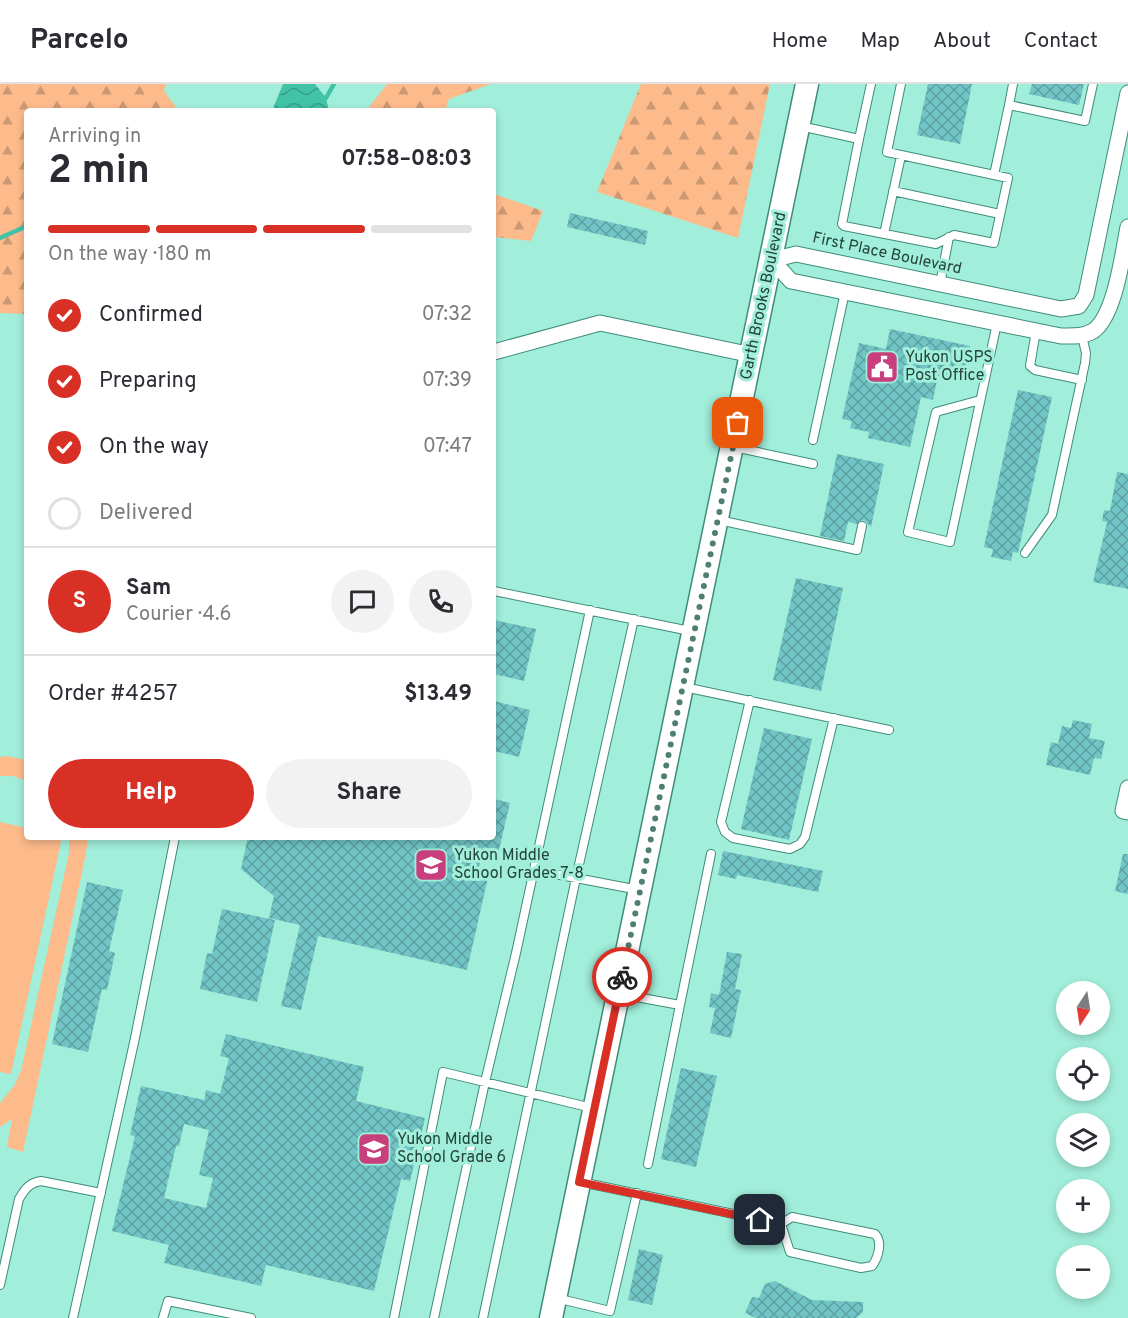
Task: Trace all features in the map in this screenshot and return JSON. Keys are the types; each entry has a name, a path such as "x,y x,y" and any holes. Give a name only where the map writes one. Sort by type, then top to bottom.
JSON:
{"street":[{"name":"Garth Brooks Boulevard","path":"553,1308 807,84"},
{"name":"First Place Boulevard","path":"772,260 796,254 1061,309 1079,306 1086,295 1127,101"},
{"path":"772,260 791,281 1061,336 1082,336 1095,330 1111,306 1128,226"},
{"path":"845,292 852,266"},
{"path":"997,323 1002,297"},
{"path":"496,351 600,323 752,355"},
{"path":"1126,812 1128,788"}],"lane":[{"path":"871,84 842,224 936,244 954,235 994,243 1008,178 886,151 901,84"},
{"path":"994,175 1013,84"},
{"path":"1009,105 1085,121 1093,84"},
{"path":"799,126 859,139"},
{"path":"884,234 901,156"},
{"path":"893,191 1000,214"},
{"path":"940,284 949,237"},
{"path":"813,440 845,292"},
{"path":"980,400 936,412 908,532 950,542 997,323"},
{"path":"1036,331 1030,366 1035,370 1082,380"},
{"path":"1025,553 1052,515 1082,380 1086,353 1082,336"},
{"path":"733,446 813,464"},
{"path":"718,520 856,550 862,526"},
{"path":"496,591 694,632"},
{"path":"434,1318 590,610"},
{"path":"483,1318 576,878 634,619"},
{"path":"683,686 889,729"},
{"path":"750,700 721,822 725,832 733,838 790,849 800,844 805,837 834,718"},
{"path":"73,1318 135,1038 174,840"},
{"path":"648,1164 711,854"},
{"path":"534,870 640,890"},
{"path":"619,993 680,1005"},
{"path":"394,1318 443,1072 595,1108"},
{"path":"0,1285 19,1199 26,1187 41,1181 101,1193"},
{"path":"579,1182 781,1224 792,1217 875,1234 880,1244 875,1263 872,1266 861,1268 790,1252 781,1224"},
{"path":"553,1308 610,1311 637,1193"},
{"path":"163,1318 168,1301 251,1318"}],"green space":[{"path":"0,84 166,84 164,91 177,108 24,108 24,314 0,313"},
{"path":"387,84 491,84 449,99 446,108 368,108"},
{"path":"641,84 770,84 738,238 597,192"},
{"path":"496,195 543,211 531,241 496,237"},
{"path":"0,757 24,759 24,780 13,776 0,776"},
{"path":"0,822 24,827 24,840 61,840 11,1074 0,1072"},
{"path":"69,840 88,840 23,1152 7,1147 12,1119 0,1127 0,1103 14,1086 21,1071 69,853"}],"water":[{"path":"283,84 315,84 326,98 328,108 273,108"}],"building":[{"path":"928,84 972,84 960,144 917,135"},
{"path":"1032,84 1084,84 1079,105 1029,94"},
{"path":"570,213 648,231 645,245 567,227"},
{"path":"890,329 970,346 962,381 938,376 933,400 921,397 910,447 868,438 869,432 850,428 852,421 842,419 859,343 886,349"},
{"path":"1018,390 1052,397 1018,553 1013,552 1011,561 991,557 993,549 984,547"},
{"path":"837,454 884,464 871,527 864,520 857,524 848,522 844,541 820,536"},
{"path":"1117,472 1128,474 1128,589 1093,582 1107,522 1102,521 1104,510 1110,511"},
{"path":"796,578 843,588 821,691 773,680"},
{"path":"496,620 536,629 524,681 496,674"},
{"path":"496,702 530,710 519,757 496,751"},
{"path":"1073,720 1092,724 1089,738 1105,741 1101,759 1094,758 1090,775 1046,765 1051,742 1058,744 1062,726 1071,728"},
{"path":"764,728 812,739 789,840 741,829"},
{"path":"496,800 510,803 498,854 484,847 478,870 489,873 467,970 318,936 301,1010 281,1006 300,925 269,918 274,896 241,869 247,840 496,840"},
{"path":"723,851 823,871 818,892 737,875 736,879 718,875"},
{"path":"1123,854 1128,854 1128,894 1115,891"},
{"path":"87,882 123,890 109,951 115,953 107,990 102,989 88,1052 52,1044"},
{"path":"222,909 275,920 257,1002 200,989 207,953 212,954"},
{"path":"727,952 742,954 735,989 741,990 731,1038 710,1033 715,1008 709,1007 711,993 719,995"},
{"path":"226,1034 364,1067 356,1101 425,1118 410,1181 401,1179 374,1291 266,1265 261,1286 164,1263 169,1245 112,1231 135,1136 130,1135 141,1086 204,1100 206,1090 220,1094 229,1058 220,1056","holes":["184,1124 209,1130 199,1175 213,1178 206,1208 164,1198 176,1146 179,1146"]},
{"path":"681,1068 717,1076 696,1167 661,1159"},
{"path":"639,1249 663,1255 652,1305 628,1300"},
{"path":"775,1281 812,1300 863,1302 863,1312 856,1318 756,1318 745,1313 752,1297 759,1298 765,1284"}],"waterway":[{"path":"321,97 326,98 334,84"},
{"path":"0,238 24,227"}],"way so far":[{"path":"622,977 738,423"}],"place":[{"name":"Yukon USPS Post Office","path":"882,367"},
{"name":"Yukon Middle School Grades 7-8","path":"431,865"},
{"name":"Yukon Middle School Grade 6","path":"374,1149"}],"route":[{"path":"622,977 579,1182 760,1220"}]}
